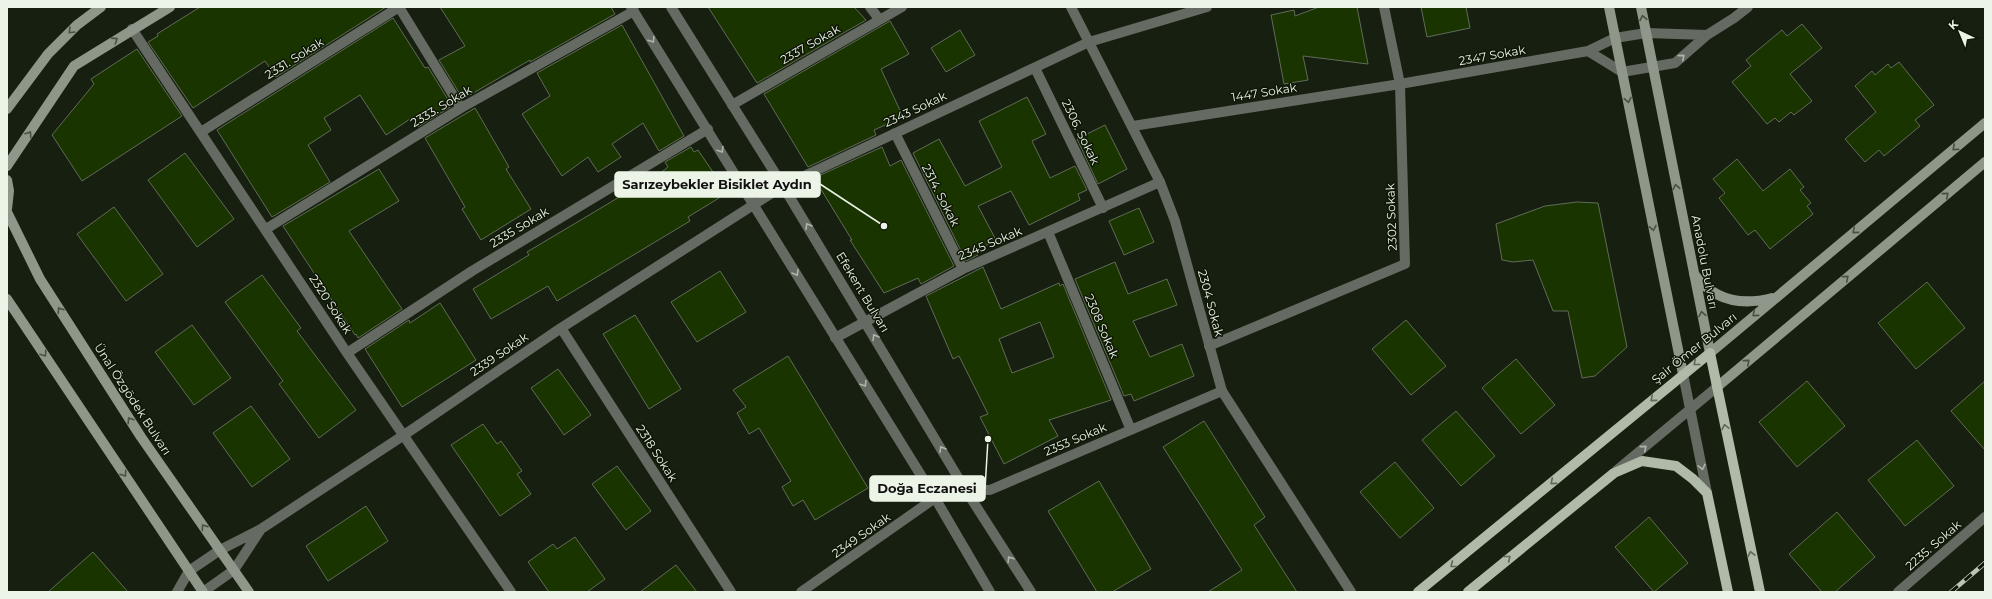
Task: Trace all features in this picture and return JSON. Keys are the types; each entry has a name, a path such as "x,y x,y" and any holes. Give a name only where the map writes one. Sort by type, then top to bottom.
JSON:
{"main road":[{"path":"7,109 48,54 77,26 101,7"},
{"path":"7,166 74,66 170,7"},
{"path":"1609,7 1683,374"},
{"name":"Anadolu Bulvarı","path":"1641,7 1652,68 1760,592"},
{"name":"Şair Ömer Bulvarı","path":"1418,592 1710,353 1985,123"},
{"path":"1717,387 1985,162"},
{"path":"7,180 9,191 7,208"},
{"name":"Ünal Özgödek Bulvarı","path":"7,212 40,279 141,437 249,592"},
{"path":"1694,273 1700,282 1718,296 1736,302 1758,302 1776,297"},
{"path":"7,299 203,592"},
{"path":"1468,592 1614,473 1642,461 1676,466 1708,493 1728,592"}],"street":[{"path":"399,7 461,108"},
{"name":"2331. Sokak","path":"201,132 399,7"},
{"name":"Efekent Bulvarı","path":"671,7 783,186 866,321 966,489 1031,592"},
{"path":"870,7 879,19"},
{"name":"2337 Sokak","path":"732,105 902,7"},
{"name":"2304 Sokak","path":"1072,7 1160,182 1175,221 1222,391 1351,592"},
{"name":"2343 Sokak","path":"754,205 783,186 1089,42 1207,7"},
{"name":"2302 Sokak","path":"1209,346 1405,264 1400,84 1384,7"},
{"path":"1588,51 1622,72 1675,63 1707,35 1748,7"},
{"path":"632,9 708,129 835,338 935,498 990,592"},
{"name":"2333. Sokak","path":"266,229 461,108 632,9"},
{"name":"2320 Sokak","path":"132,29 347,353 511,592"},
{"name":"2347 Sokak","path":"1400,84 1588,51 1616,38 1646,33 1707,35"},
{"name":"2306. Sokak","path":"1035,68 1103,208"},
{"name":"1447 Sokak","path":"1133,126 1400,84"},
{"name":"2335 Sokak","path":"347,353 472,271 708,129"},
{"name":"2314. Sokak","path":"895,133 963,268"},
{"name":"2345 Sokak","path":"835,338 963,268 1160,182"},
{"name":"2339 Sokak","path":"189,571 220,550 261,529 404,435 561,328 754,205"},
{"name":"2308 Sokak","path":"1048,232 1131,430"},
{"name":"2318 Sokak","path":"561,328 731,592"},
{"path":"1683,374 1708,493"},
{"path":"1614,473 1717,387"},
{"name":"2353 Sokak","path":"935,498 966,489 990,490 1222,391"},
{"name":"2349 Sokak","path":"801,592 935,498"},
{"name":"2235. Sokak","path":"1898,592 1985,517"},
{"path":"203,592 234,570 261,529"},
{"path":"177,592 189,571"}],"building":[{"path":"200,7 386,7 276,77 265,61 193,108 148,42 158,36 157,34"},
{"path":"440,7 611,7 615,14 530,62 530,60 463,99 439,60 465,46"},
{"path":"708,7 854,7 866,20 757,83"},
{"path":"1319,7 1357,7 1368,64 1303,56 1308,80 1284,84 1271,15 1294,10 1295,16"},
{"path":"1421,7 1466,7 1470,28 1427,37"},
{"path":"393,18 425,68 428,67 452,106 418,127 413,117 386,135 360,95 324,118 331,130 308,145 330,182 272,217 217,130"},
{"path":"890,21 909,54 881,69 903,117 874,130 876,135 808,167 764,94"},
{"path":"1802,24 1822,48 1790,74 1812,101 1794,115 1791,112 1779,122 1775,118 1767,124 1732,82 1751,66 1746,60 1782,30 1787,36"},
{"path":"622,25 684,136 659,151 643,123 612,144 621,157 598,172 588,157 562,176 522,114 550,96 537,73"},
{"path":"960,30 975,55 946,72 931,48"},
{"path":"137,49 182,116 82,181 52,135 94,84 91,79"},
{"path":"1899,62 1934,105 1915,120 1920,126 1884,156 1879,150 1865,162 1845,139 1876,112 1855,86 1872,71 1875,75 1888,64 1891,68"},
{"path":"1027,97 1046,134 1032,141 1050,178 1075,166 1087,190 1078,194 1080,200 1029,225 1011,191 978,206 996,240 975,251 978,255 966,261 913,153 939,139 965,186 1002,167 979,121"},
{"path":"475,108 509,167 506,169 531,209 481,240 462,209 465,207 425,138"},
{"path":"1105,125 1127,169 1098,184 1077,139"},
{"path":"691,147 694,152 698,150 719,181 719,198 688,217 690,221 557,301 548,286 491,319 473,289 529,255 527,252 663,171 668,167 665,162"},
{"path":"882,147 890,166 901,160 954,266 921,284 918,278 884,293 850,240 852,240 814,178"},
{"path":"185,153 234,219 197,247 148,180"},
{"path":"1737,159 1763,191 1790,169 1804,187 1800,190 1811,203 1807,206 1813,214 1770,249 1755,230 1748,235 1719,198 1725,193 1713,179"},
{"path":"379,169 399,201 349,231 402,309 358,338 283,226"},
{"path":"1577,202 1598,203 1627,347 1595,376 1582,378 1568,311 1553,311 1533,260 1513,262 1502,260 1496,224 1545,206"},
{"path":"114,207 163,274 126,301 77,234"},
{"path":"1139,208 1154,242 1124,255 1109,221"},
{"path":"1115,262 1128,294 1167,279 1177,305 1133,321 1150,357 1182,344 1194,376 1134,401 1131,394 1124,396 1075,279"},
{"path":"983,267 1001,309 1059,283 1060,286 1063,284 1111,400 1049,420 1058,436 1004,464 980,417 988,414 959,356 953,359 926,296","holes":["1040,322 1054,357 1012,373 999,339"]},
{"path":"720,271 746,312 697,342 671,302"},
{"path":"262,275 301,328 297,331 356,410 319,438 279,384 283,381 225,302"},
{"path":"1927,282 1965,328 1916,369 1878,323"},
{"path":"440,303 476,360 402,407 365,349 409,320 410,323"},
{"path":"635,315 681,389 649,409 603,334"},
{"path":"1406,320 1446,366 1411,395 1372,349"},
{"path":"192,325 231,378 194,405 155,352"},
{"path":"788,356 868,488 815,520 803,500 793,506 782,487 791,481 759,428 749,434 737,413 746,407 733,390"},
{"path":"1516,359 1555,405 1521,434 1482,388"},
{"path":"558,369 591,415 564,435 531,388"},
{"path":"1807,381 1845,426 1797,467 1759,422"},
{"path":"1985,381 1985,450 1951,411"},
{"path":"251,406 290,459 252,487 213,433"},
{"path":"1456,411 1495,456 1461,486 1422,440"},
{"path":"1204,421 1265,517 1254,525 1297,592 1208,592 1242,570 1163,447"},
{"path":"483,424 497,444 501,441 522,471 517,474 531,494 500,516 451,445"},
{"path":"1917,440 1954,486 1905,526 1868,480"},
{"path":"1395,462 1434,508 1400,538 1360,492"},
{"path":"617,466 651,511 626,530 592,484"},
{"path":"1099,481 1151,569 1112,592 1097,592 1048,511"},
{"path":"366,506 388,541 328,581 306,546"},
{"path":"1837,512 1875,557 1835,592 1822,592 1789,554"},
{"path":"1649,517 1688,563 1654,592 1615,547"},
{"path":"575,537 605,579 587,592 549,592 528,562 553,544 557,549"},
{"path":"93,552 128,592 48,592"},
{"path":"676,565 697,592 640,592"}],"railway":[{"path":"1951,592 1985,563"}],"place":[{"name":"Sarızeybekler Bisiklet Aydın","path":"884,226"},
{"name":"Doğa Eczanesi","path":"988,439"}]}
